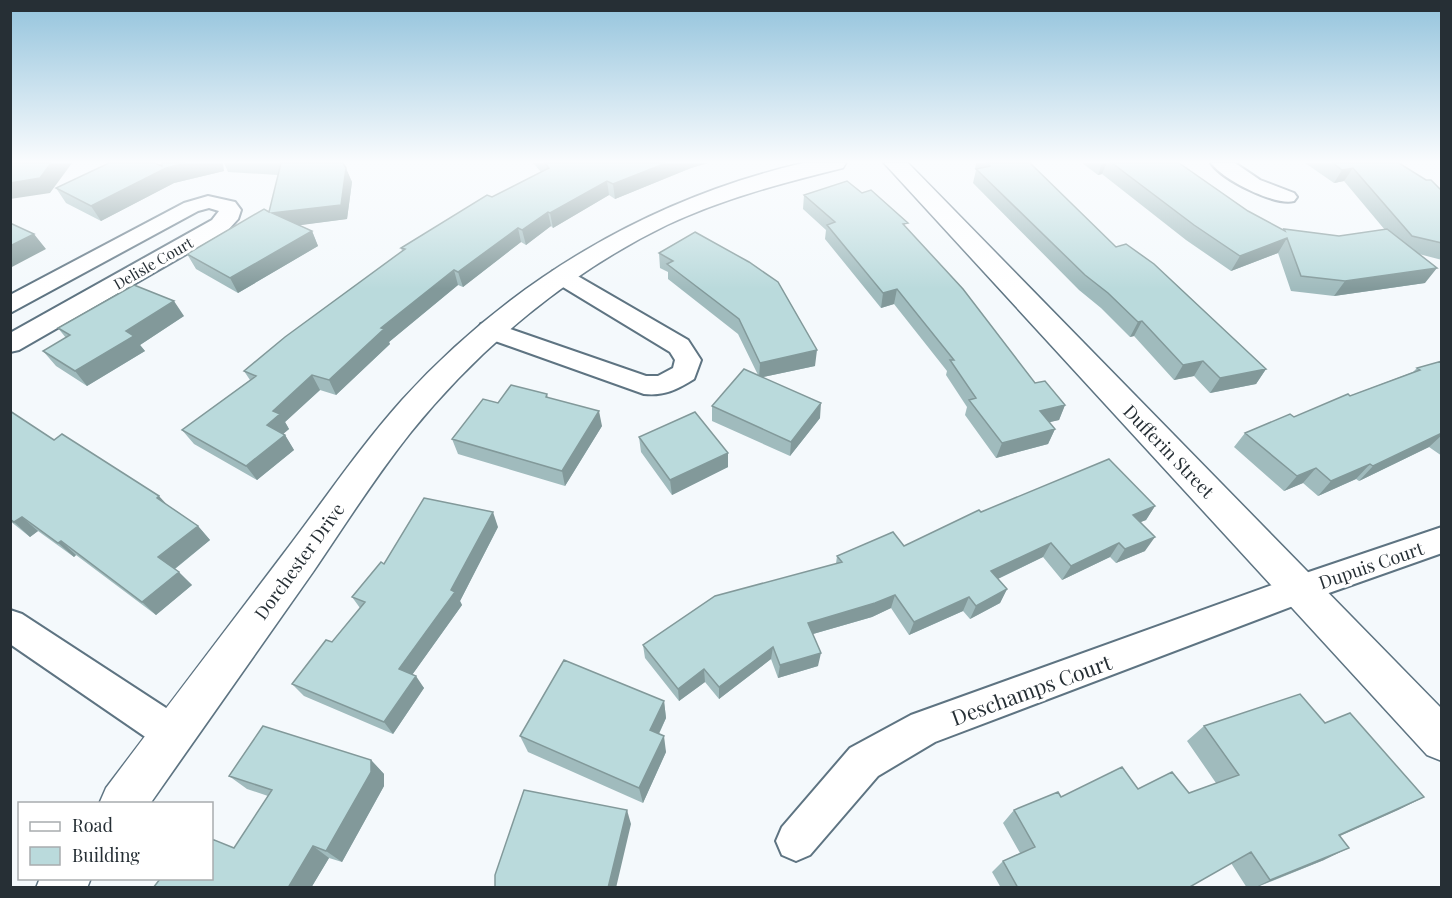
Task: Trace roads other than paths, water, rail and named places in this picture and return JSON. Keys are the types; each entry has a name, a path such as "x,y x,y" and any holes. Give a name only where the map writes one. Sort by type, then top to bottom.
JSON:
{"street":[{"name":"Delisle Court","path":"10,304 191,207 201,205"},
{"name":"Delisle Court","path":"10,344 220,225 227,219 230,210 225,205"},
{"name":"Dorchester Drive","path":"123,802 386,441 439,380 490,330 561,276 628,234 690,205"},
{"name":"Dufferin Street","path":"934,205 1442,740"},
{"path":"490,330 644,385 662,386 685,373 688,360 679,346 561,276"},
{"name":"Dupuis Court","path":"1300,589 1442,540"},
{"name":"Deschamps Court","path":"796,841 864,762 899,740 924,728 1300,589"},
{"path":"10,625 173,734"}]}
